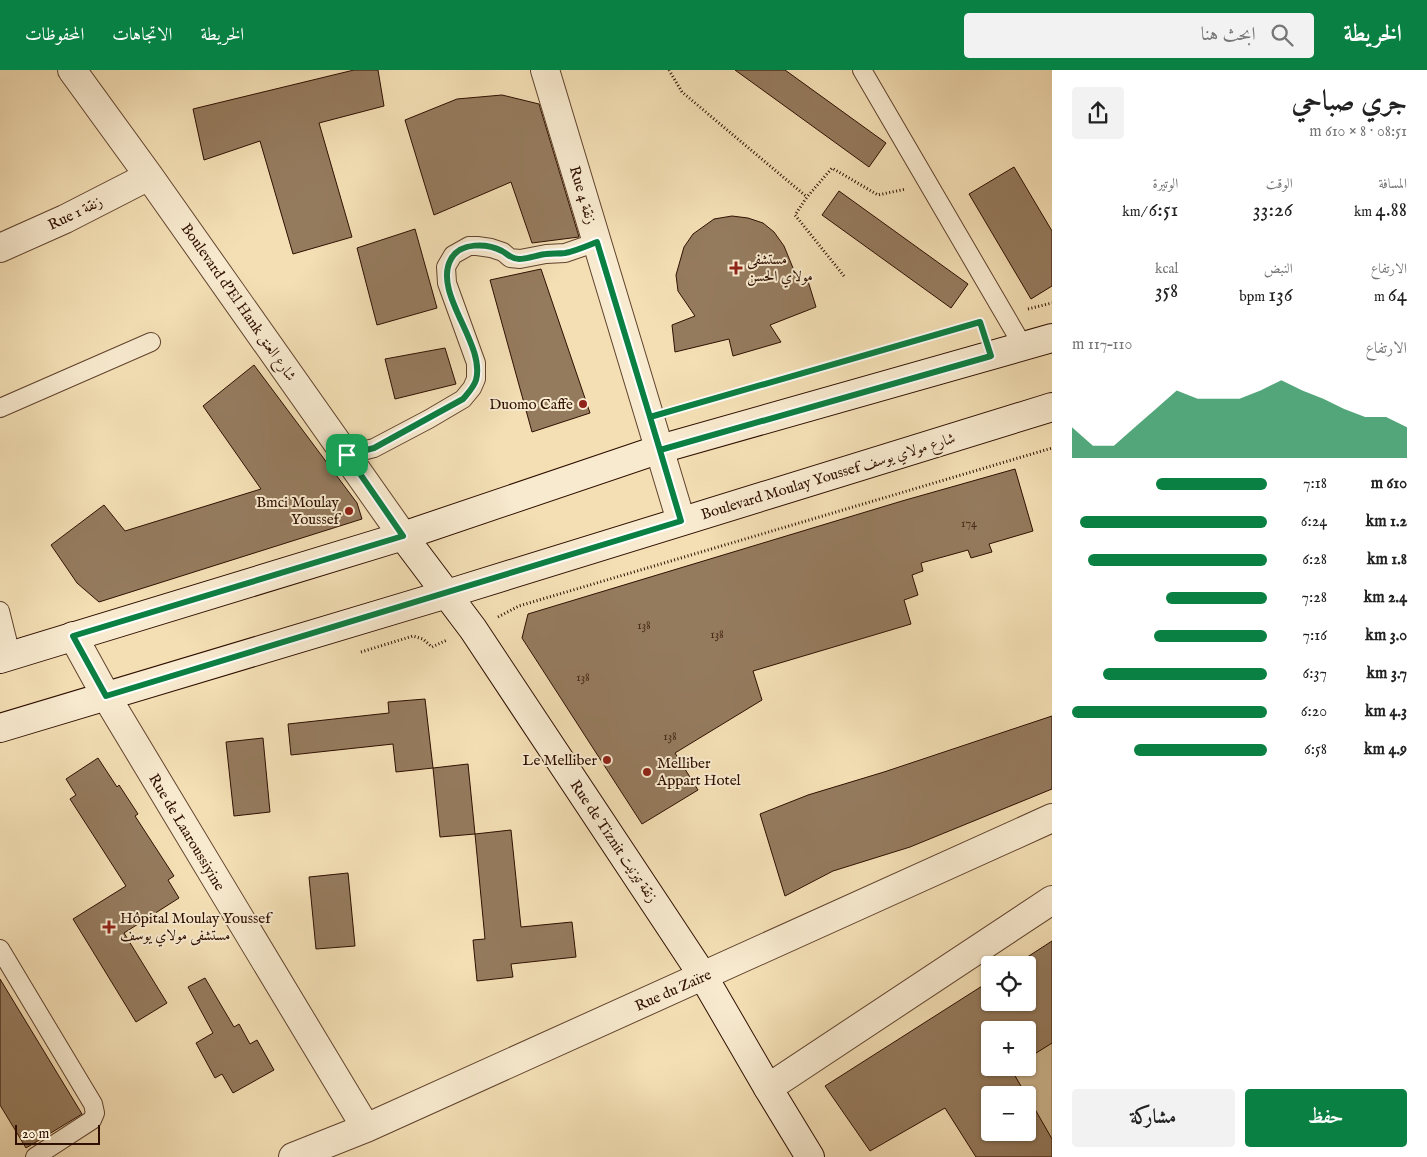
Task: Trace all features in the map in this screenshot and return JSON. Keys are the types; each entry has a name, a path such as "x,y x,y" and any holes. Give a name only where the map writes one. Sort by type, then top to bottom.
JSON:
{"street":[{"name":"Boulevard d'El Hank شارع العنق","path":"72,70 150,176 403,536"},
{"name":"Rue 4 زنقة","path":"545,70 681,521"},
{"name":"Rue 1 زنقة","path":"0,248 65,219 150,176"},
{"path":"5,657 403,536 660,450 1052,338"},
{"name":"Boulevard Moulay Youssef شارع مولاي يوسف","path":"0,728 447,594 1052,407"},
{"name":"Rue de Tiznit زنقة تيزنيت","path":"403,536 473,629 704,976 810,1157"},
{"name":"Rue de Laaroussiyine","path":"73,636 106,696 366,1128"},
{"name":"Rue du Zaïre","path":"293,1157 366,1128 1052,818"},
{"path":"768,1088 1052,900"}],"lane":[{"path":"862,70 1023,346"},
{"path":"347,455 374,448 388,441 463,399 472,388 476,379 476,363 447,283 446,267 453,255 469,246 477,246 491,248 503,252 510,258 520,259 546,254 565,253 597,242"},
{"path":"0,408 151,342"},
{"path":"0,611 5,657"},
{"path":"0,950 94,1104 95,1113 92,1120 35,1157"}],"path":[{"path":"669,70 682,92 807,197"},
{"path":"844,276 795,215 807,197 832,168 878,195 929,184"},
{"path":"650,417 1004,315 1052,303"},
{"path":"980,322 991,356"},
{"path":"1010,420 1021,458"},
{"path":"348,624 357,653 413,636 423,639 432,647 519,606 1052,448"}],"shaded area":[{"path":"1052,1043 1052,1139 1036,1112 1036,1086 1021,1086 1015,1076 1036,1076 1036,1053"}],"building":[{"path":"354,70 378,70 384,106 319,123 352,237 293,254 260,141 204,160 193,109"},
{"path":"735,70 785,70 886,143 869,167"},
{"path":"502,95 539,104 579,237 532,243 511,182 434,215 405,120 457,99"},
{"path":"1014,167 1052,231 1052,286 1031,299 969,194"},
{"path":"839,191 968,284 951,308 822,215"},
{"path":"732,216 748,218 763,223 774,232 784,246 800,285 808,281 816,307 770,325 781,342 733,356 729,339 675,352 672,325 695,316 678,291 676,275 684,247 693,234 714,219"},
{"path":"415,229 437,308 377,325 357,248"},
{"path":"541,269 590,413 532,432 490,280"},
{"path":"445,348 456,384 395,399 385,359"},
{"path":"254,365 357,503 362,519 99,602 77,583 51,545 104,505 125,531 261,489 203,406"},
{"path":"1015,469 1033,531 989,544 992,552 971,558 968,550 921,563 923,571 912,575 918,595 904,600 911,624 753,671 762,700 675,753 698,790 642,824 522,638 528,614 902,501"},
{"path":"425,699 433,768 396,772 393,744 291,755 288,724 389,713 388,702"},
{"path":"1052,716 1052,789 910,847 833,871 785,896 760,814 808,795 884,772"},
{"path":"263,738 270,812 234,816 226,742"},
{"path":"98,758 138,814 135,816 174,876 168,880 179,898 124,933 167,1003 136,1022 73,919 126,886 70,799 76,795 66,779"},
{"path":"468,764 475,834 440,837 433,768"},
{"path":"511,830 521,927 572,922 576,957 511,964 513,977 477,981 473,940 485,939 475,834"},
{"path":"348,873 355,946 316,949 309,877"},
{"path":"1052,941 1052,1043 1036,1053 1036,1021 981,1021 981,1076 1015,1076 1021,1086 981,1086 981,1141 1036,1141 1036,1111 1052,1139 1052,1157 976,1157 945,1108 870,1151 825,1086 981,987 981,1011 1036,1011 1036,956 1029,956"},
{"path":"205,978 234,1027 239,1024 250,1044 257,1040 274,1070 233,1093 222,1074 215,1078 196,1043 213,1033 188,987"},
{"path":"0,979 82,1114 26,1148 0,1105"}],"place":[{"name":"مستشفى مولاي الحسن","path":"736,268"},
{"name":"Duomo Caffe","path":"583,404"},
{"name":"Bmci Moulay Youssef","path":"349,511"},
{"name":"Le Melliber","path":"607,760"},
{"name":"Melliber Appart Hotel","path":"647,772"},
{"name":"Hôpital Moulay Youssef مستشفى مولاي يوسف","path":"109,927"}],"route":[{"path":"347,455 374,448 388,441 463,399 472,388 476,379 476,363 473,350 450,295 446,267 453,255 469,246 491,248 503,252 510,258 520,259 546,254 565,253 597,242 650,417 660,450 991,356 980,322 650,417 681,521 447,594 106,696 73,636 403,536 347,455"}]}
